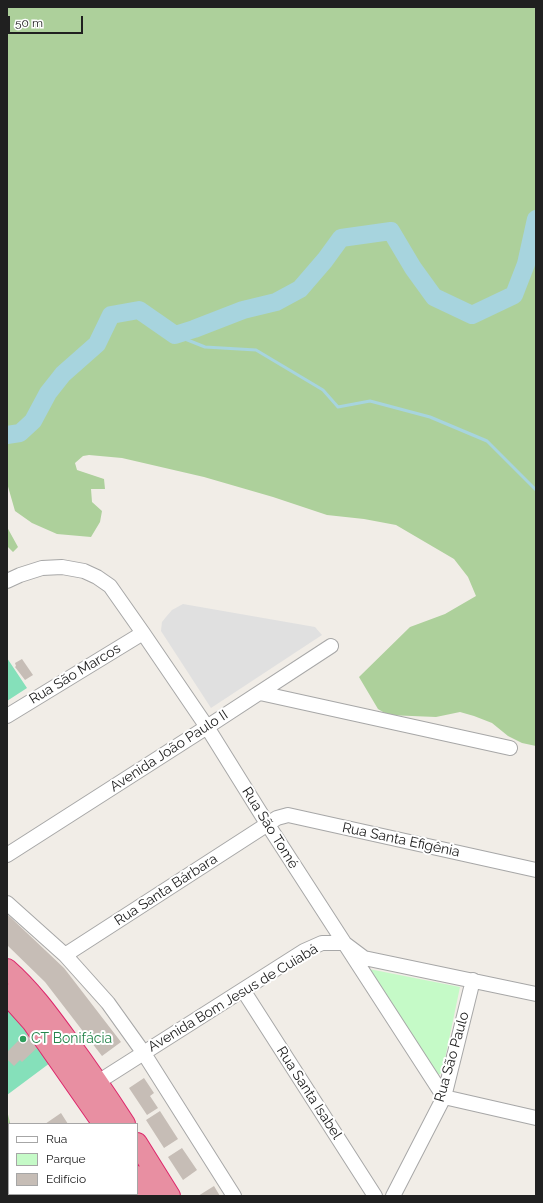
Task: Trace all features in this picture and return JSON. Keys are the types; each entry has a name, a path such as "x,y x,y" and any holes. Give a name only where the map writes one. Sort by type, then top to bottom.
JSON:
{"highway":[{"path":"7,969 32,993 48,1013 98,1082 124,1123"},
{"path":"7,994 32,1022 102,1123"},
{"path":"138,1145 170,1196"},
{"path":"138,1178 150,1196"}],"street":[{"name":"Rua São Tomé","path":"7,582 20,575 42,568 62,567 84,571 98,577 110,586 144,633 207,727 268,825 444,1097"},
{"name":"Rua São Marcos","path":"7,716 144,633"},
{"name":"Avenida João Paulo II","path":"7,855 331,646"},
{"path":"260,693 510,748"},
{"name":"Rua Santa Efigênia","path":"268,825 277,818 288,816 536,870"},
{"name":"Rua Santa Bárbara","path":"65,955 268,825"},
{"path":"7,903 65,955 108,1003 143,1052 234,1196"},
{"name":"Avenida Bom Jesus de Cuiabá","path":"98,1082 304,951 322,943 344,943"},
{"path":"344,943 364,958 536,994"},
{"name":"Rua São Paulo","path":"393,1196 444,1097 473,980"},
{"name":"Rua Santa Isabel","path":"243,990 375,1196"},
{"path":"444,1097 536,1118"}],"green space":[{"path":"7,7 536,7 536,746 522,743 508,736 492,723 460,712 436,717 388,715 378,709 359,677 410,627 445,614 476,596 468,577 454,559 396,525 364,519 327,515 273,497 204,477 122,458 89,455 83,456 75,463 77,470 104,479 105,489 91,489 92,502 102,511 100,522 91,537 57,534 32,523 15,511 7,483"},
{"path":"7,527 18,547 13,552 7,546"},
{"path":"7,658 27,688 7,701"},
{"path":"369,969 460,987 442,1073 438,1075 366,975"},
{"name":"CT Bonifácia","path":"7,1001 54,1060 7,1095"},
{"path":"7,1110 10,1123 8,1123 8,1195 30,1196 7,1196"}],"shaded area":[{"path":"183,604 315,627 322,635 211,708 161,631 162,622 166,617 172,610"}],"building":[{"path":"22,659 33,675 25,680 15,667 15,663"},
{"path":"7,914 64,968 121,1042 102,1056 45,982 7,945"},
{"path":"28,1034 39,1046 22,1062 20,1060 14,1066 7,1059 7,1052"},
{"path":"144,1078 154,1093 150,1096 158,1108 147,1115 129,1088"},
{"path":"160,1111 178,1139 164,1148 146,1120"},
{"path":"61,1113 67,1123 46,1123"},
{"path":"182,1148 197,1170 183,1180 168,1157"},
{"path":"214,1186 220,1196 198,1196"},
{"path":"118,1195 119,1196 94,1196"}],"waterway":[{"path":"7,435 20,433 33,421 48,393 63,374 97,344 111,315 139,310 175,335 243,310 276,302 300,289 325,260 341,238 391,231 413,268 434,297 472,315 514,295 526,264 536,219"},
{"path":"175,335 205,347 256,350 323,390 338,407 370,401 430,417 487,441 536,490"}],"place":[{"name":"CT Bonifácia","path":"23,1039"}]}
